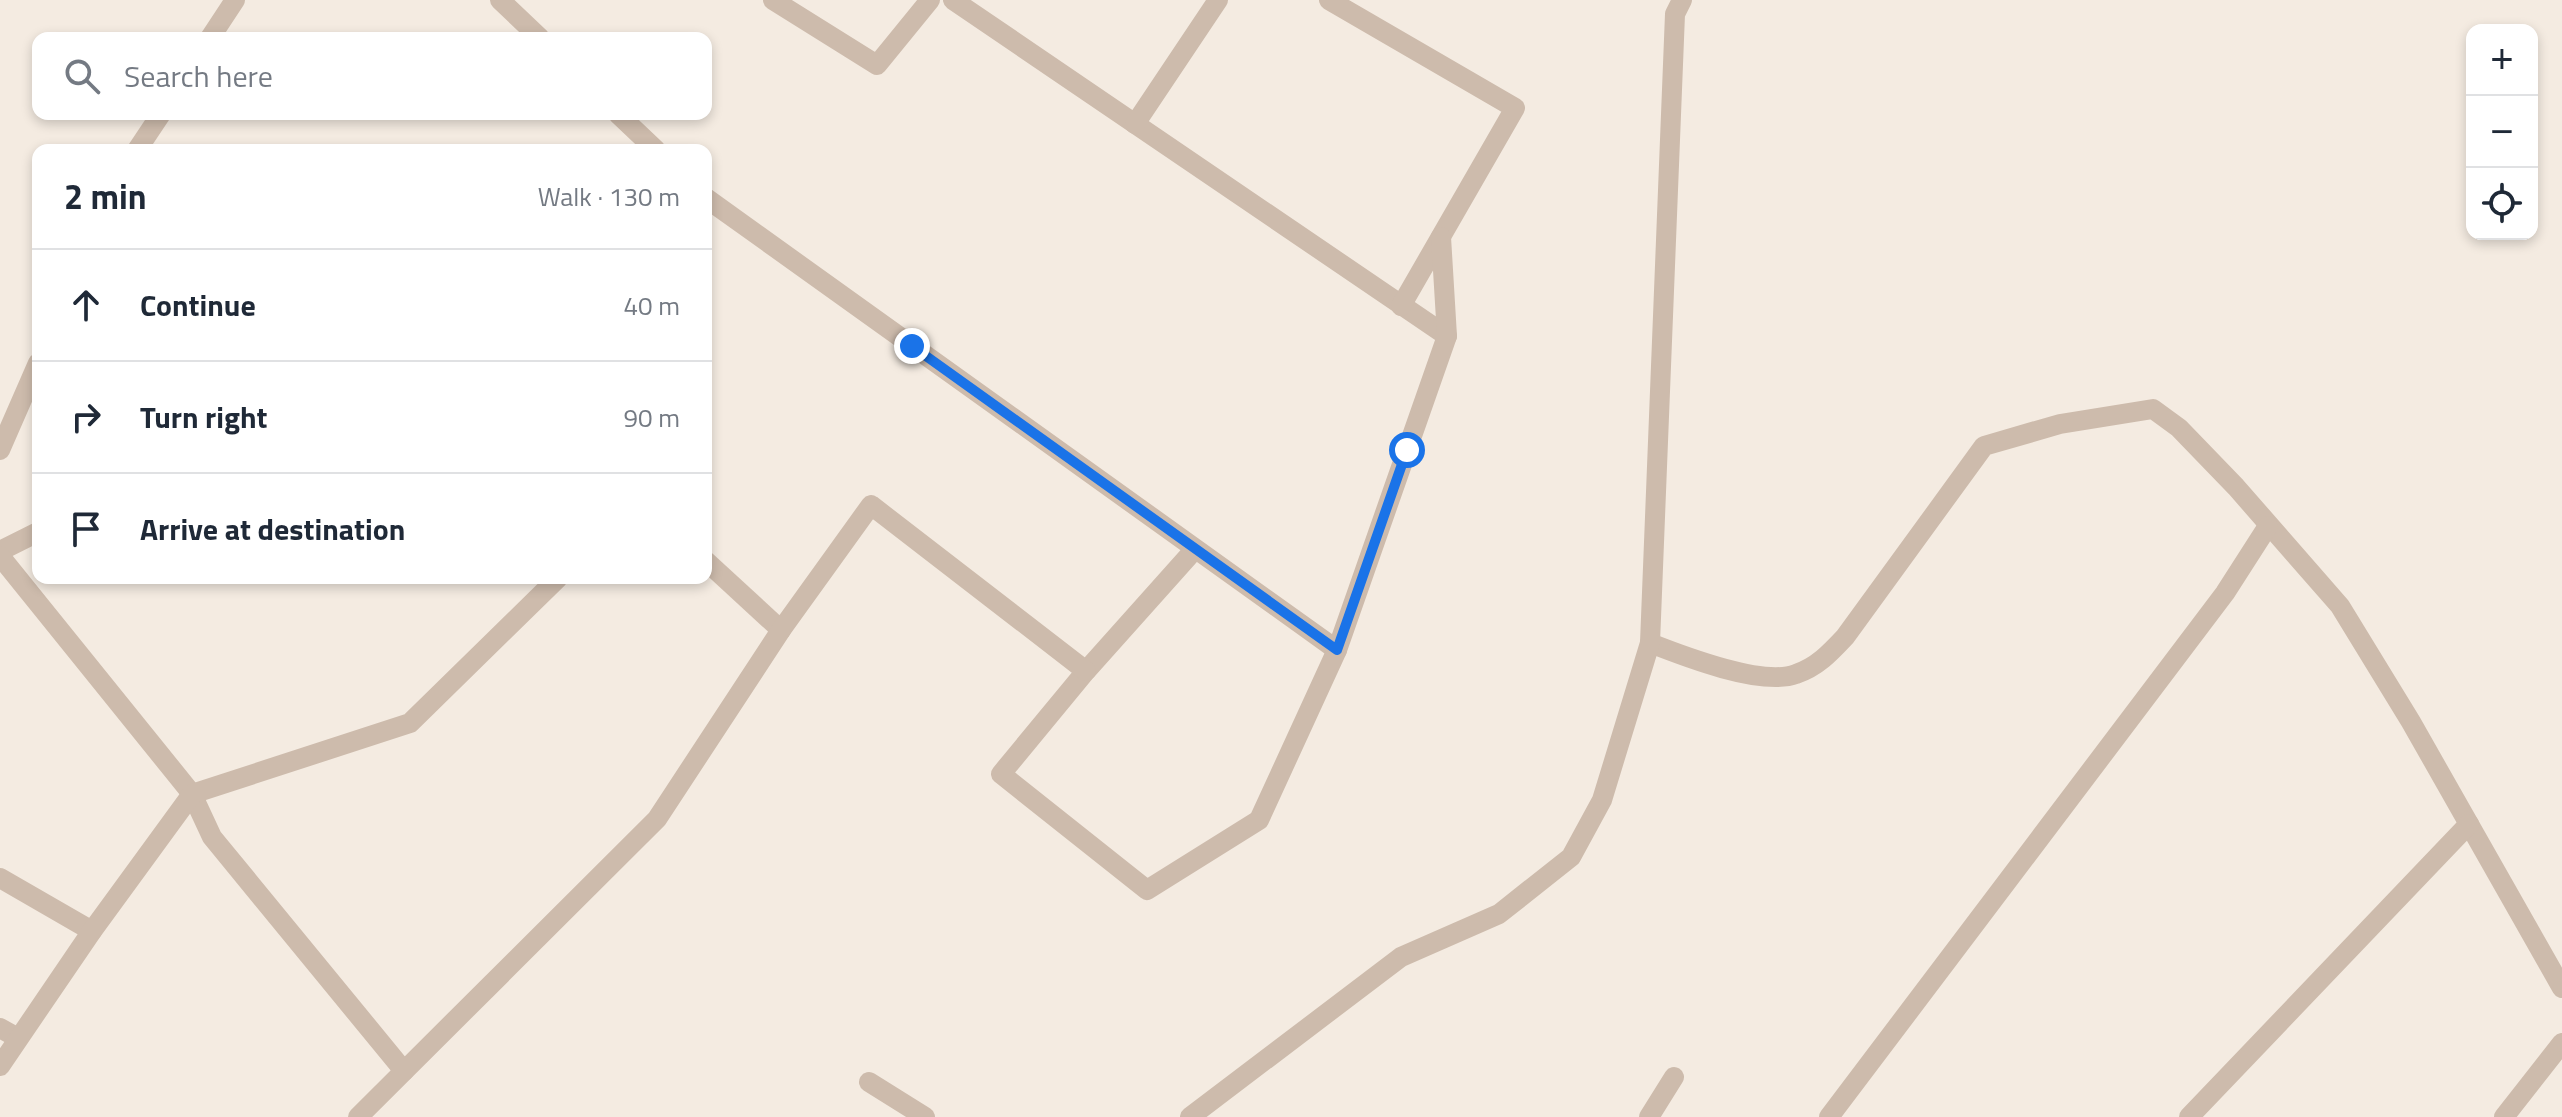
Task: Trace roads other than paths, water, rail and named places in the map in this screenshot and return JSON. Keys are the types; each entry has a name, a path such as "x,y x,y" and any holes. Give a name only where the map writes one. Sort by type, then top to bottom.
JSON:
{"street":[{"path":"214,32 235,0"},
{"path":"500,0 534,32"},
{"path":"773,0 877,65 930,0"},
{"path":"953,0 1447,336"},
{"path":"1135,124 1218,0"},
{"path":"1329,0 1515,108 1401,306"},
{"path":"1190,1117 1401,957 1499,914 1571,857 1602,800 1650,643 1675,14 1682,0"},
{"path":"141,144 157,120"},
{"path":"624,120 650,144"},
{"path":"712,202 1337,650"},
{"path":"1195,549 1086,671 1001,774 1147,890 1259,820 1337,650 1447,336 1441,237"},
{"path":"0,450 32,377"},
{"path":"1650,643 1689,658 1758,675 1793,676 1822,662 1845,637 1984,446 2060,424 2153,409 2179,428 2236,487 2340,606 2562,988"},
{"path":"358,1117 657,819 781,630 871,505 1086,671"},
{"path":"1829,1117 2225,593 2268,526"},
{"path":"32,535 0,554 192,794 212,837 404,1071"},
{"path":"712,567 781,630"},
{"path":"0,1066 9,1033 92,931 192,794 410,723 552,584"},
{"path":"2189,1117 2469,824"},
{"path":"0,878 92,931"},
{"path":"2504,1117 2562,1043"},
{"path":"1649,1117 1674,1077"},
{"path":"869,1082 925,1117"}]}
